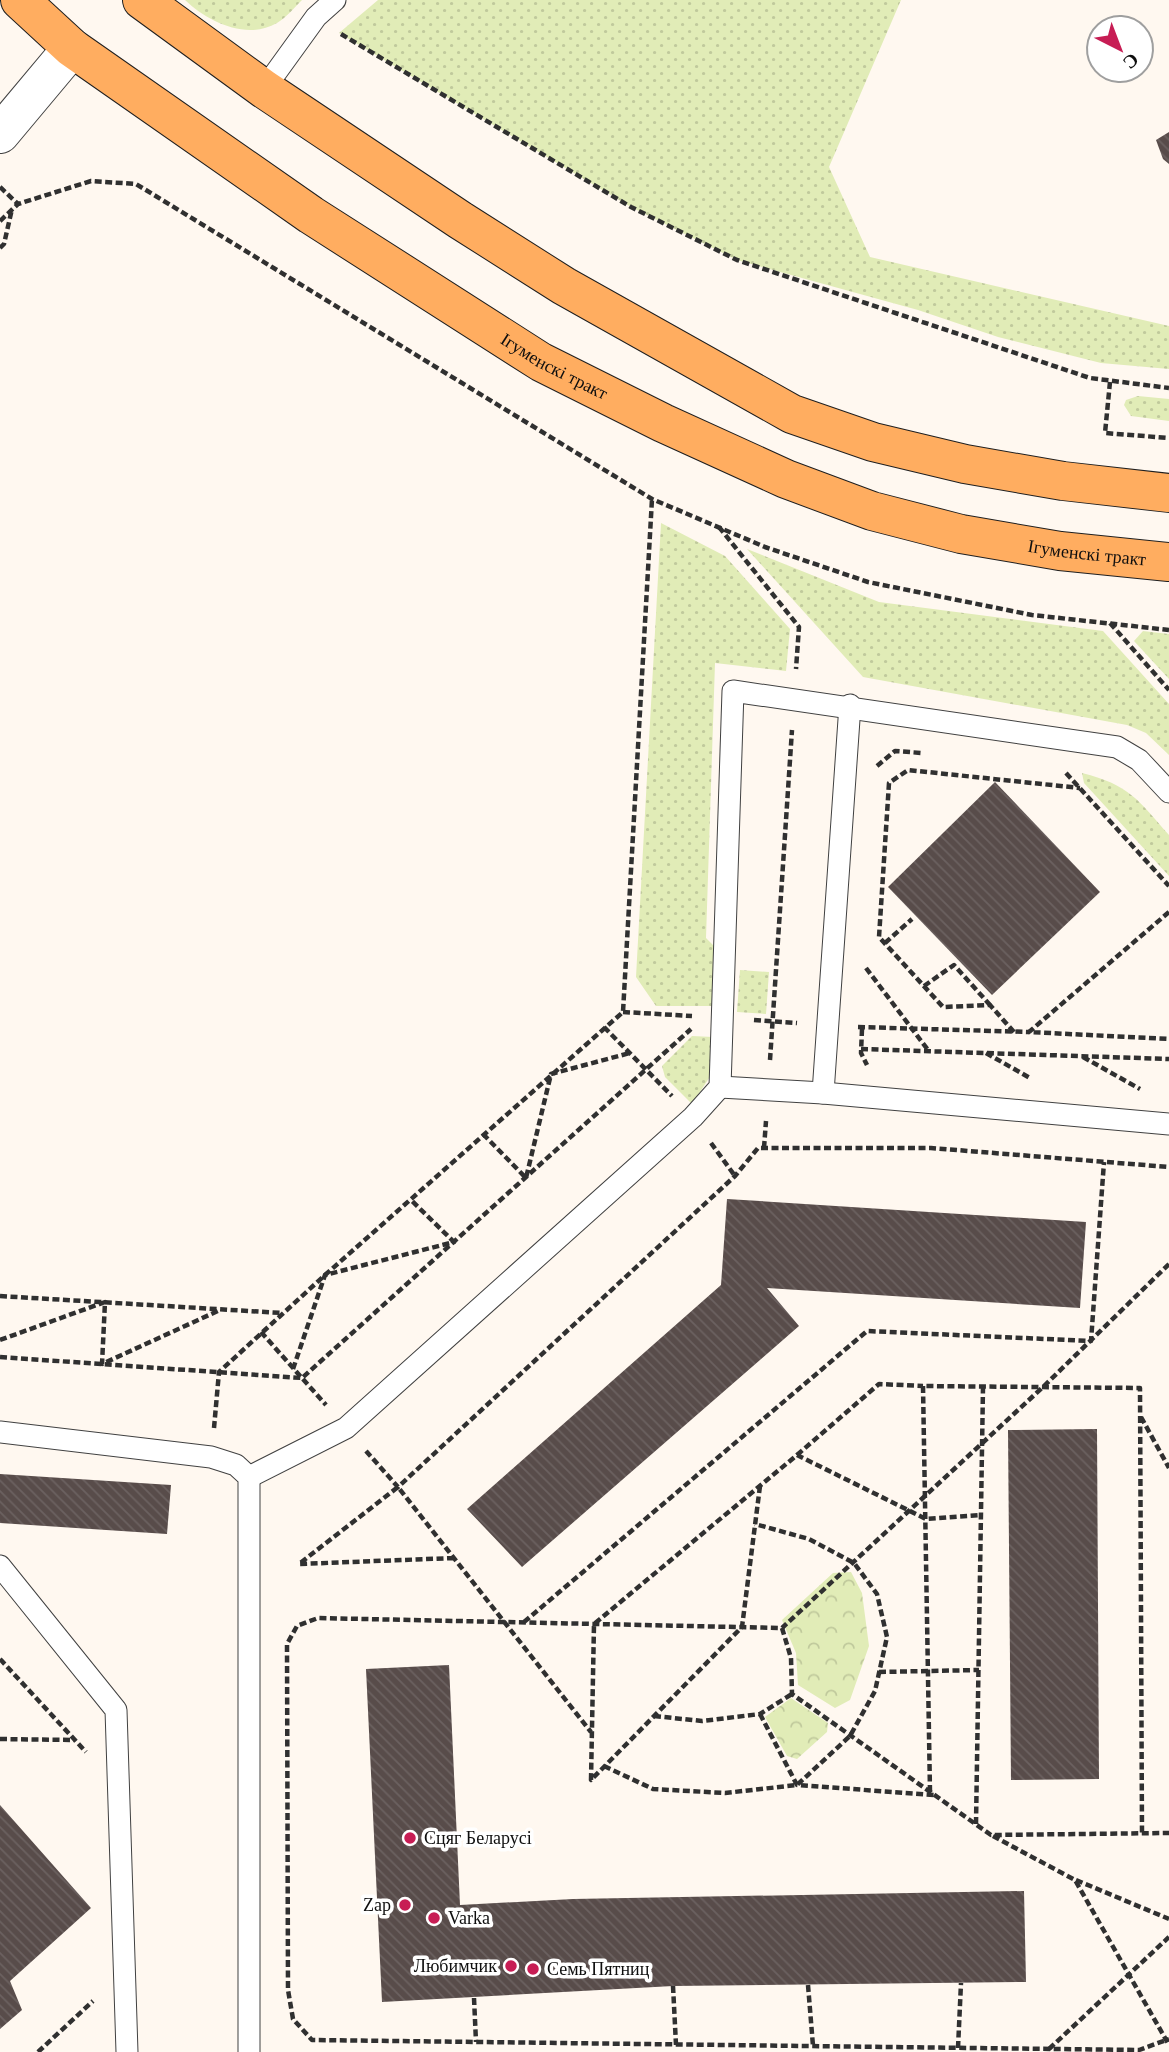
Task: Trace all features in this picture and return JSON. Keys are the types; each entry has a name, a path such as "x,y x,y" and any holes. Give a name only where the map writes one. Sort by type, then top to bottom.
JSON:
{"main road":[{"name":"Ігуменскі тракт","path":"20,0 72,48 194,136 439,299 541,362 675,429 786,479 872,511 961,534 1060,551 1169,562"},
{"path":"142,0 264,89 564,286 792,414 873,442 965,464 1063,481 1169,493"}],"street":[{"path":"0,134 72,48"}],"lane":[{"path":"264,89 316,17 335,0"},
{"path":"249,1477 346,1428 693,1117 720,1087 733,691 850,705 1117,747 1139,760 1169,792"},
{"path":"823,1093 850,705"},
{"path":"720,1087 823,1093 1169,1124"},
{"path":"0,1432 211,1457 236,1465 249,1477 249,2052"},
{"path":"0,1566 116,1710 127,2052"}],"path":[{"path":"316,17 511,137 688,237 737,260 1052,366 1110,382 1169,388"},
{"path":"0,187 18,204 0,220"},
{"path":"0,247 4,244 12,209"},
{"path":"1110,382 1105,433 1169,438"},
{"path":"211,1457 219,1372 282,1313 623,1012 652,499"},
{"path":"717,524 799,626 764,1148"},
{"path":"1110,623 1169,690"},
{"path":"875,780 876,766 895,751 936,755"},
{"path":"1059,764 1169,886"},
{"path":"990,1005 943,1007 879,937 889,783 908,770 1080,788"},
{"path":"1029,1032 1169,912"},
{"path":"885,943 912,919"},
{"path":"865,980 866,955"},
{"path":"924,986 954,965 1014,1032"},
{"path":"866,968 929,1051"},
{"path":"863,1015 861,1049 873,1077"},
{"path":"0,1357 302,1378 694,1026"},
{"path":"862,1027 1169,1039"},
{"path":"861,1049 1169,1059"},
{"path":"551,1074 630,1053"},
{"path":"986,1053 1034,1080"},
{"path":"1082,1056 1146,1093 1134,1092"},
{"path":"526,1178 551,1074"},
{"path":"483,1134 526,1178"},
{"path":"454,1558 299,1564 398,1487 735,1177 758,1148 931,1148 1169,1167"},
{"path":"1091,1341 1104,1162"},
{"path":"410,1199 454,1242"},
{"path":"325,1275 454,1242"},
{"path":"1075,1880 1168,2041 1139,2050 312,2040 293,2019 288,1990 287,1644 297,1626 318,1619 782,1628 983,1444 1169,1264"},
{"path":"293,1369 325,1275"},
{"path":"0,1296 282,1313"},
{"path":"102,1364 105,1302"},
{"path":"0,1340 105,1302"},
{"path":"102,1364 220,1310"},
{"path":"523,1623 867,1331 1091,1341"},
{"path":"760,1486 742,1627 591,1780 594,1624 879,1384 1140,1388 1142,1835"},
{"path":"923,1386 932,1794"},
{"path":"976,1825 983,1387"},
{"path":"1140,1416 1169,1468"},
{"path":"797,1455 926,1518 981,1515"},
{"path":"398,1487 592,1733"},
{"path":"755,1524 809,1539 854,1563 877,1594 887,1637 875,1691 850,1735 797,1785"},
{"path":"782,1628 791,1658 792,1694"},
{"path":"0,1659 90,1756"},
{"path":"879,1672 979,1670"},
{"path":"654,1716 702,1721 760,1714 792,1694"},
{"path":"792,1694 991,1835 1075,1880 1169,1919"},
{"path":"760,1714 797,1785"},
{"path":"0,1739 74,1740"},
{"path":"604,1766 653,1789 725,1793 797,1785 932,1794"},
{"path":"991,1835 1169,1833"},
{"path":"1049,2049 1127,1973 1169,1937"},
{"path":"958,2048 961,1983"},
{"path":"808,1985 813,2046"},
{"path":"673,1986 676,2045"},
{"path":"38,2052 93,2004 93,1991"},
{"path":"474,1998 476,2043"}],"green space":[{"path":"185,0 302,0 277,23 253,30 240,29 216,21"},
{"path":"378,0 901,0 829,167 870,257 1169,326 1169,369 1101,363 998,337 918,310 737,260 631,207 339,33"},
{"path":"1138,396 1169,399 1169,421 1131,416 1124,405 1126,400"},
{"path":"661,523 725,556 790,629 786,671 715,663 706,938 717,949 715,1006 656,1006 636,977"},
{"path":"747,549 879,602 1103,631 1169,704 1169,755 1146,733 1127,725 863,677"},
{"path":"1143,631 1169,634 1169,679 1134,641"},
{"path":"1082,773 1111,783 1132,795 1169,835 1169,876 1084,783"},
{"path":"740,970 769,972 766,1014 737,1012"},
{"path":"692,1036 713,1037 713,1072 692,1104 665,1077 662,1066"},
{"path":"851,1572 862,1593 869,1646 850,1700 835,1708 798,1685 796,1653 782,1620 833,1573"},
{"path":"791,1698 828,1723 827,1732 797,1759 787,1756 765,1717"}],"building":[{"path":"1169,132 1169,164 1163,159 1156,140"},
{"path":"995,782 1100,892 992,995 888,887"},
{"path":"727,1199 1086,1222 1080,1308 767,1288 799,1326 522,1567 467,1509 721,1285"},
{"path":"1097,1429 1099,1779 1011,1780 1008,1430"},
{"path":"0,1474 171,1485 167,1534 0,1523"},
{"path":"449,1665 460,1905 573,1899 1024,1891 1026,1982 673,1986 382,2002 366,1669"},
{"path":"0,1805 91,1908 10,1981 22,2010 0,2029"}],"place":[{"name":"Сцяг Беларусі","path":"410,1838"},
{"name":"Zap","path":"405,1905"},
{"name":"Varka","path":"434,1918"},
{"name":"Любимчик","path":"511,1966"},
{"name":"Семь Пятниц","path":"533,1969"}]}
